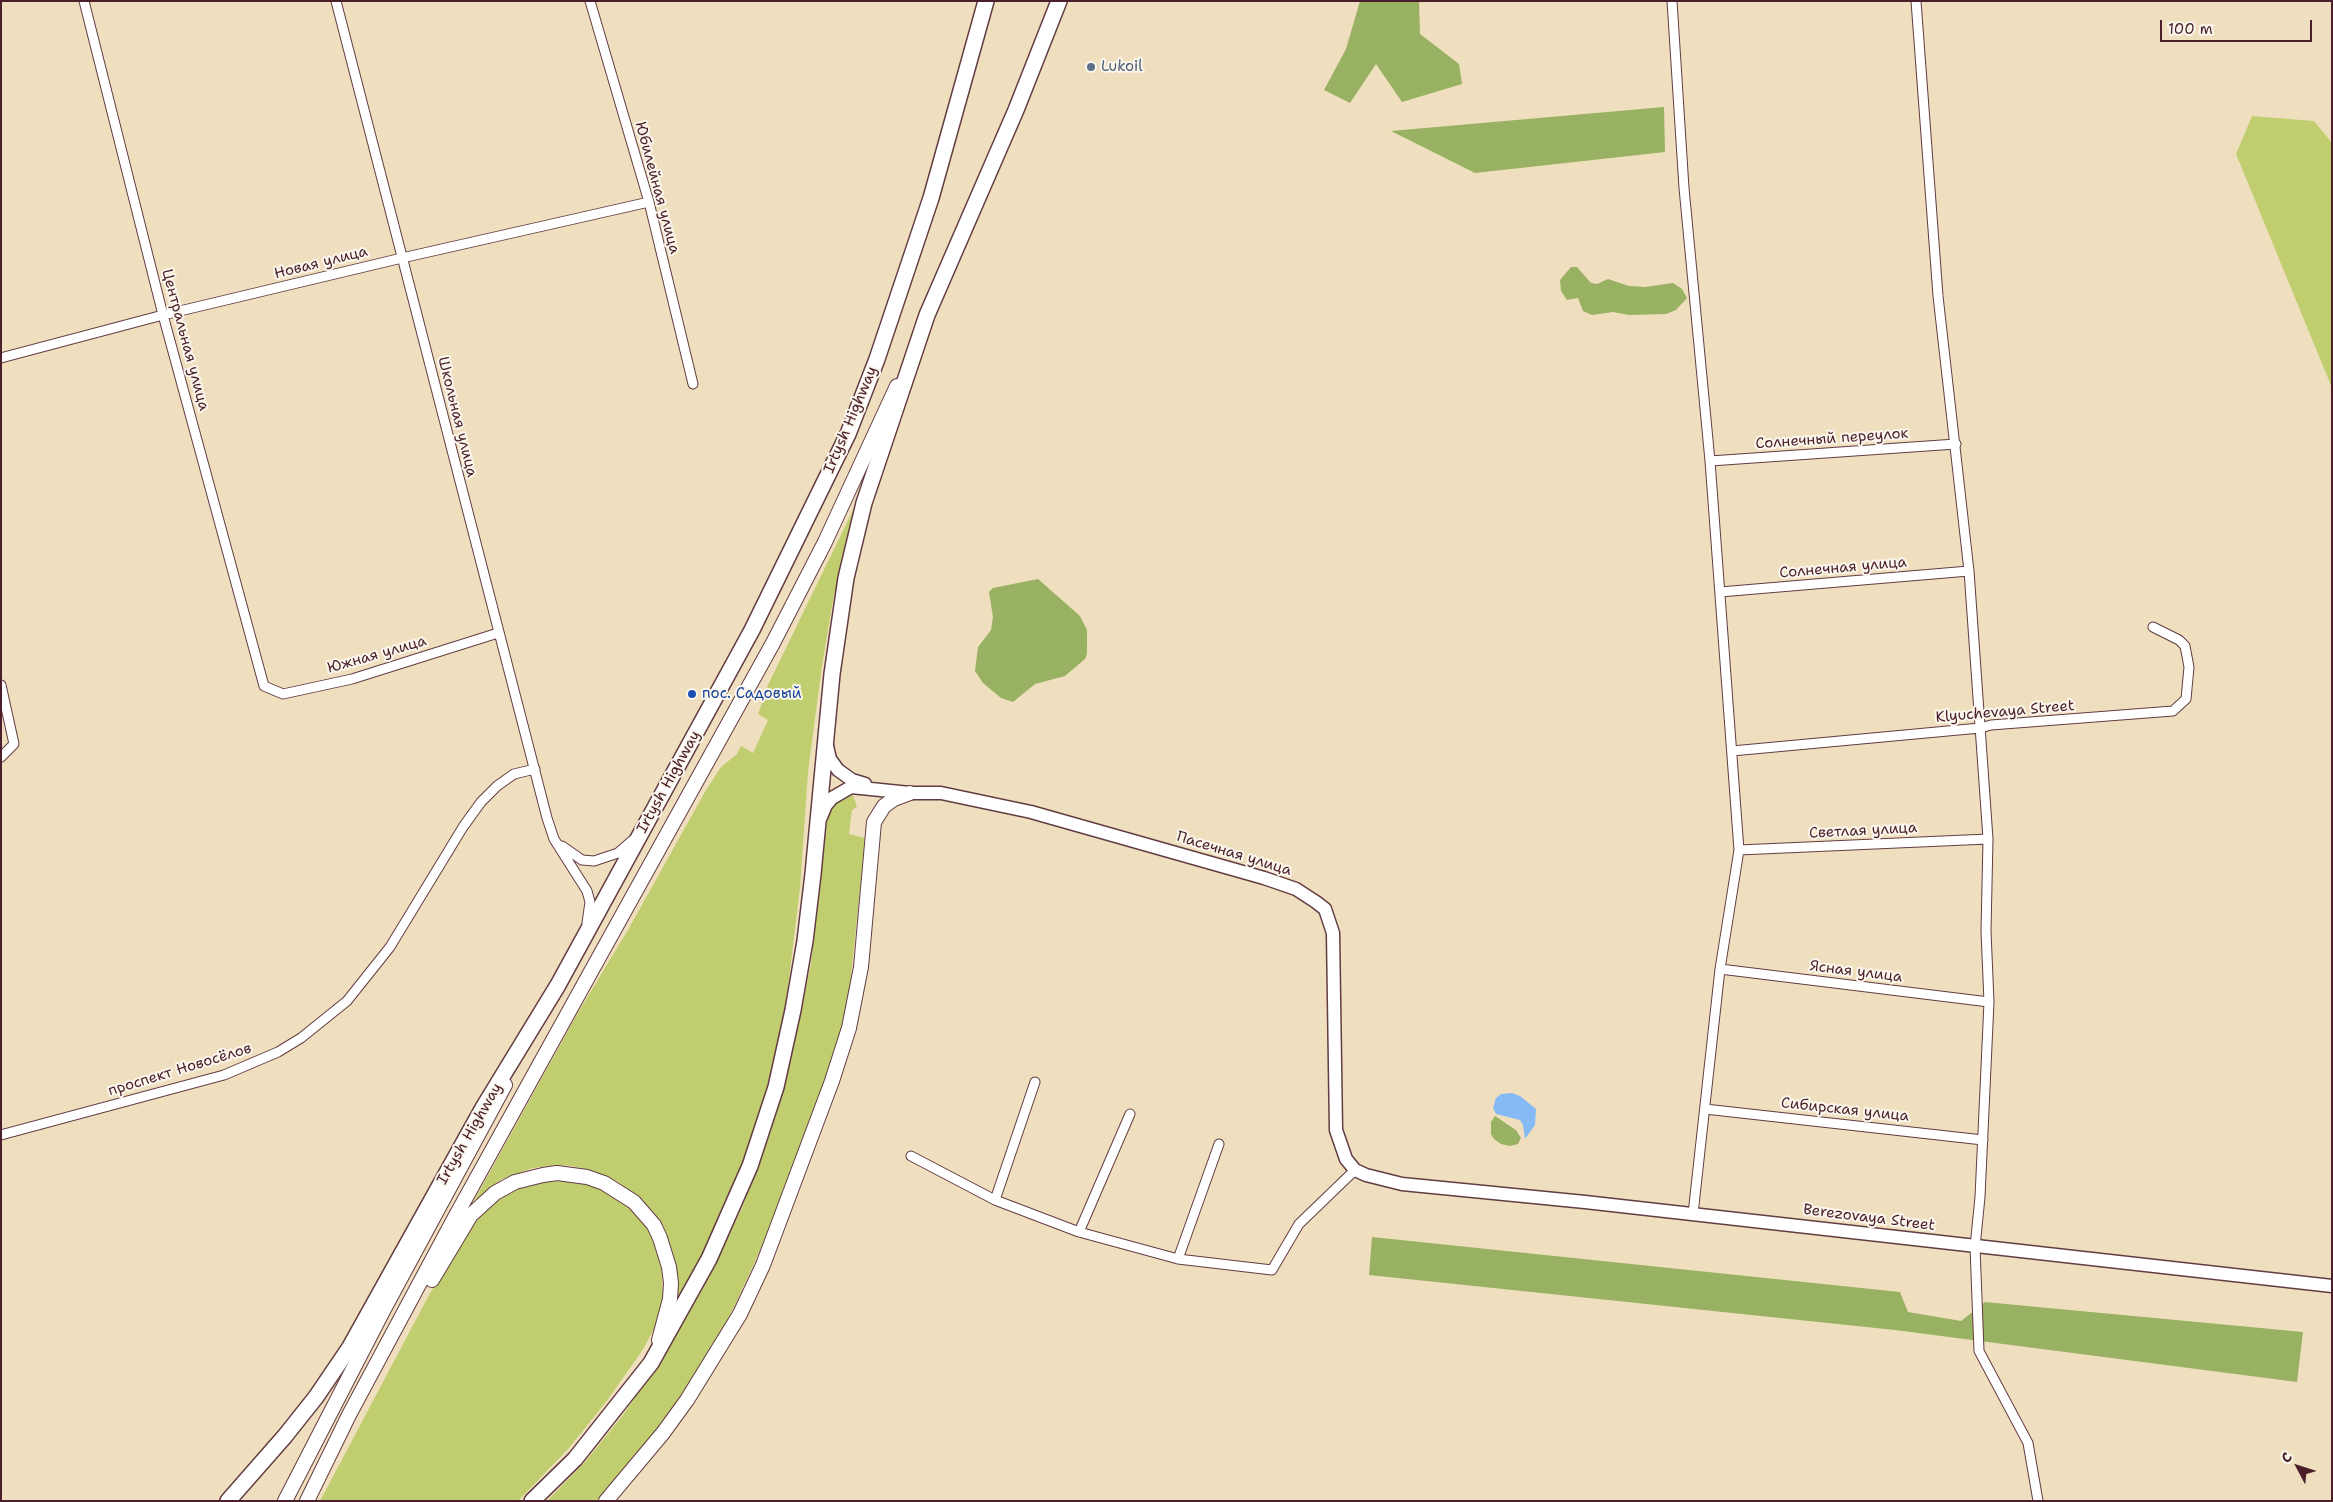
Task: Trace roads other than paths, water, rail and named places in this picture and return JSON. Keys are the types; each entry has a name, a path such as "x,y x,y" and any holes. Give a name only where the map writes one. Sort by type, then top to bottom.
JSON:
{"highway":[{"name":"Irtysh Highway","path":"228,1501 285,1436 316,1397 350,1347 484,1108 558,985 752,630 848,434 877,359 931,198 986,1"},
{"path":"532,1501 575,1459 651,1363 709,1259 750,1166 764,1127 782,1060 805,941 825,734 841,610 864,503 927,315 1013,118 1059,1"}],"main road":[{"path":"307,1501 349,1415 450,1227 773,643 825,542 871,445 927,315"},
{"path":"825,734 830,759 838,770 852,780 879,789"},
{"path":"805,941 813,905 824,809 832,798 844,789 879,789"},
{"name":"Пасечная улица","path":"879,789 910,793 942,793 1030,812 1264,878 1296,889 1325,909 1333,933 1336,1130 1346,1159 1356,1170"},
{"path":"606,1501 657,1440 687,1400 740,1314 763,1265 832,1081 849,1028 861,967 874,822 884,806 894,799 910,793"},
{"path":"285,1501 379,1318 558,985"},
{"name":"Berezovaya Street","path":"1356,1170 1366,1175 1402,1184 1693,1214 2332,1286"},
{"path":"307,1501 462,1229 483,1203 515,1182 557,1173 587,1177 619,1191 634,1202 654,1225 665,1253 670,1283 664,1324 651,1363"}],"street":[{"name":"Центральная улица","path":"84,1 163,315 264,686"},
{"name":"Школьная улица","path":"336,1 498,633 554,839 583,885 590,902 580,945"},
{"name":"Юбилейная улица","path":"590,1 648,202 692,384"},
{"path":"1672,1 1684,188 1710,461 1739,850 1720,969 1693,1214"},
{"path":"1916,1 1938,296 1969,571 1988,839 1986,931 1989,1002 1983,1140 1975,1247 1979,1352 2028,1443 2038,1501"},
{"name":"Новая улица","path":"1,358 163,315 648,202"},
{"name":"Солнечный переулок","path":"1710,461 1956,444"},
{"name":"Солнечная улица","path":"1720,592 1969,571"},
{"name":"Klyuchevaya Street","path":"1732,751 1980,728 1991,725 2173,711 2186,700 2189,668 2185,646 2179,640 2153,628"},
{"name":"Южная улица","path":"264,686 283,694 352,679 498,633"},
{"path":"1,685 14,744 1,757"},
{"name":"проспект Новосёлов","path":"1,1135 224,1074 278,1052 301,1038 347,1001 390,947 463,827 481,802 497,786 514,774 535,769"},
{"path":"554,839 572,855 582,860 594,861 618,853 640,833"},
{"name":"Светлая улица","path":"1739,850 1988,839"},
{"name":"Ясная улица","path":"1720,969 1989,1002"},
{"path":"995,1200 1035,1082"},
{"name":"Сибирская улица","path":"1705,1109 1983,1140"},
{"path":"1079,1232 1130,1114"},
{"path":"1178,1258 1219,1144"},
{"path":"911,1156 995,1200 1079,1232 1178,1258 1272,1270 1299,1224 1356,1170"}],"water":[{"path":"1512,1093 1520,1096 1536,1109 1535,1125 1525,1139 1523,1125 1520,1120 1496,1114 1493,1108 1496,1098 1501,1094"}],"place":[{"name":"Lukoil","path":"1091,67"},
{"name":"пос. Садовый","path":"692,694"}]}
